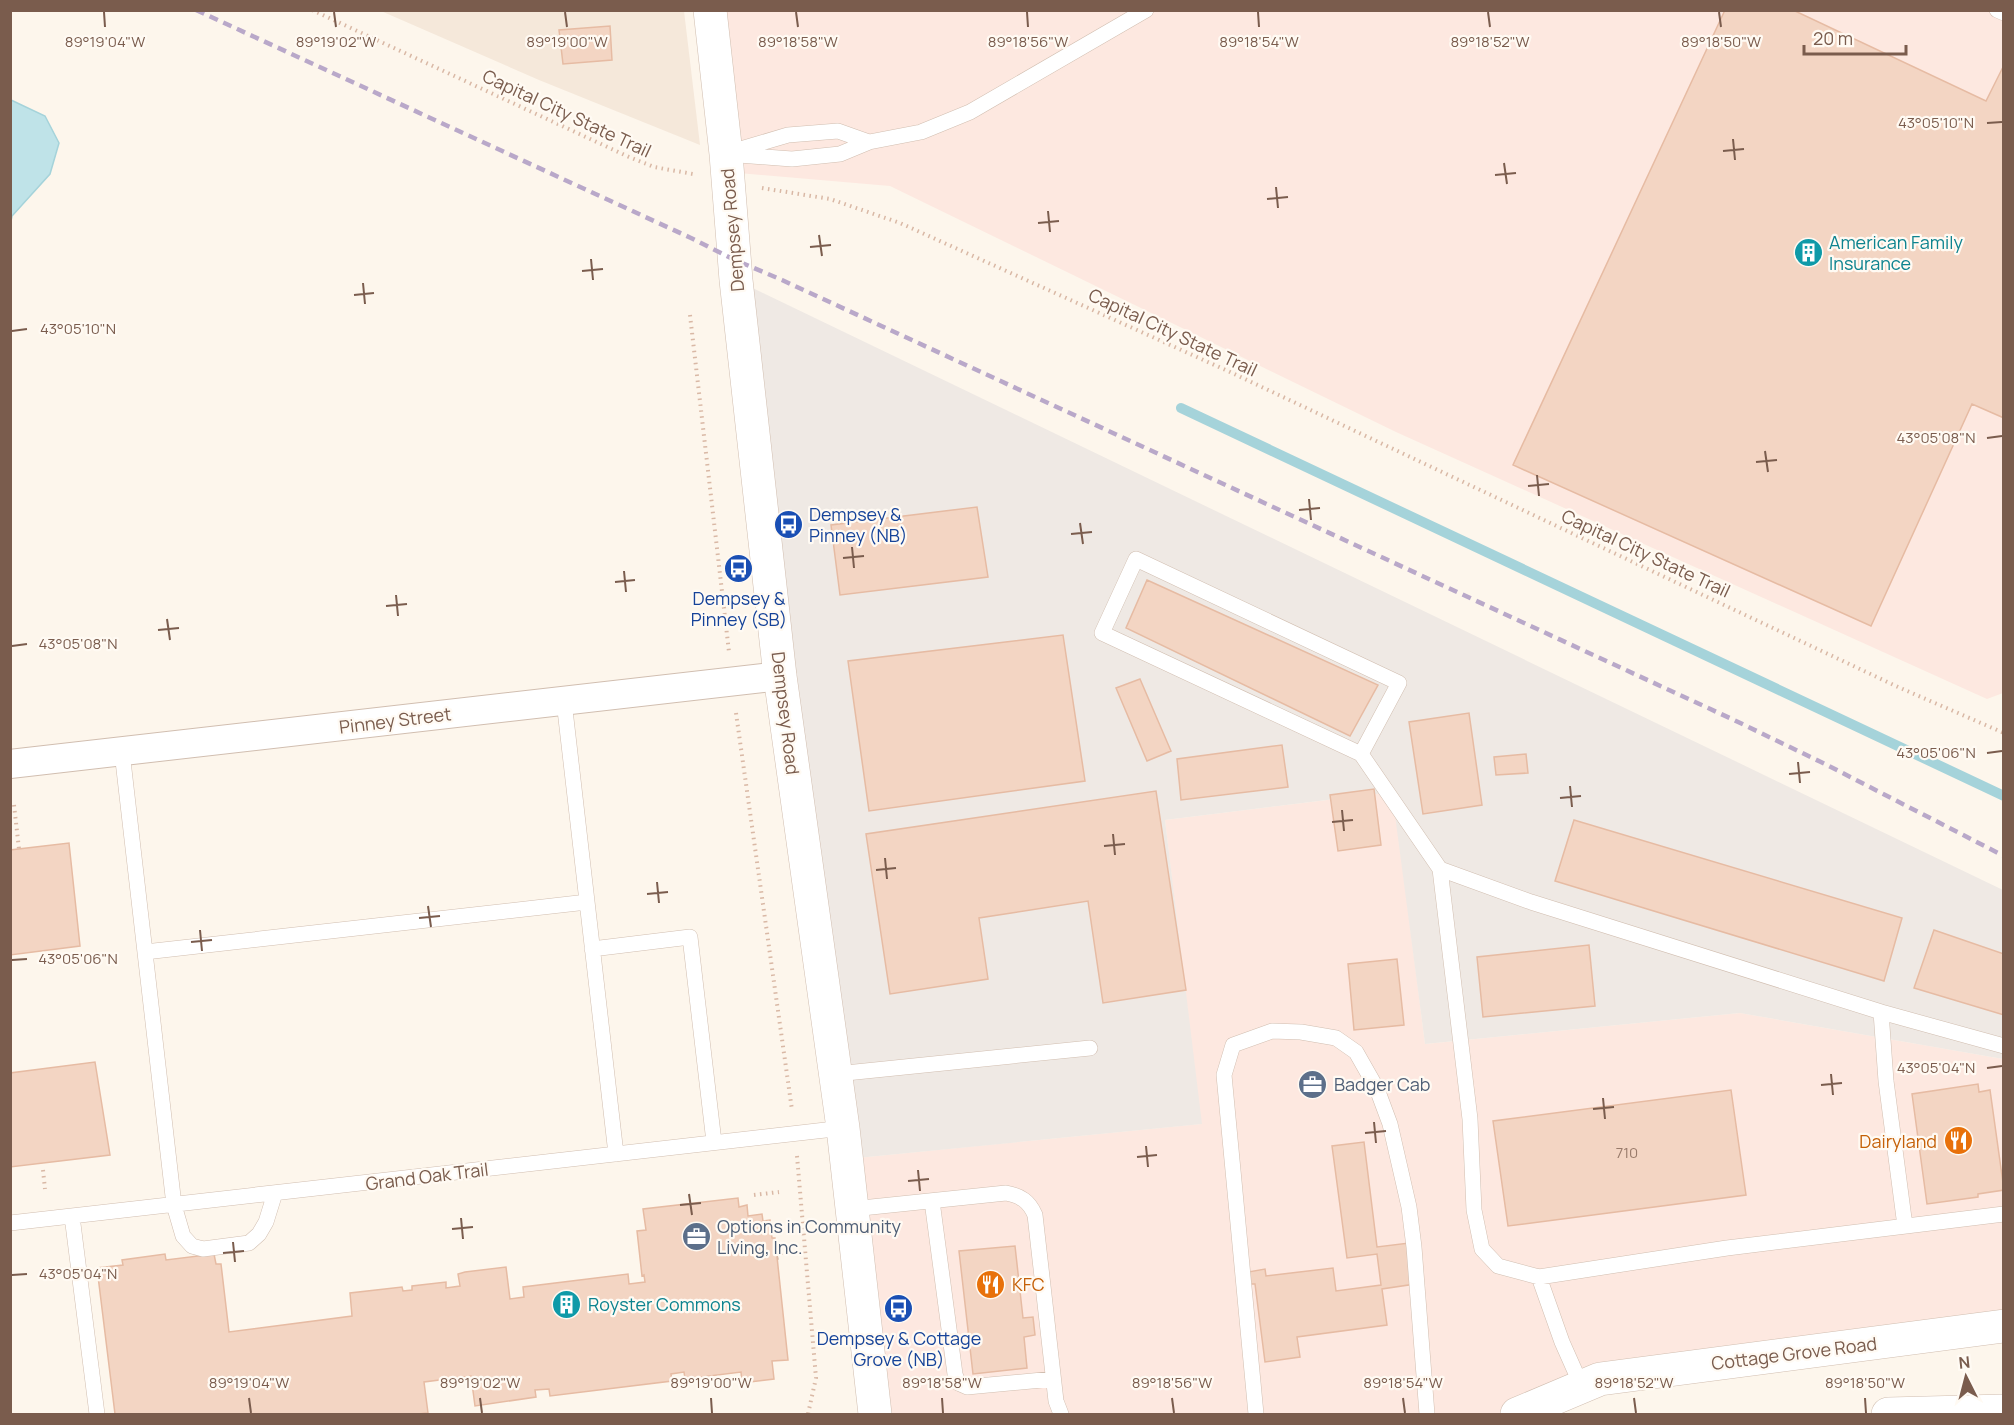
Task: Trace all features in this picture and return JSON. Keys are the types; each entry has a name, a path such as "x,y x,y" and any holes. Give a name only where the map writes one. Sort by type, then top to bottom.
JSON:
{"street":[{"name":"Dempsey Road","path":"710,10 727,167 736,280 780,676 843,1128 875,1414"},
{"name":"Pinney Street","path":"10,765 780,676"},
{"name":"Cottage Grove Road","path":"1520,1414 1600,1378 2004,1326"},
{"path":"1888,1414 2004,1411"}],"lane":[{"path":"727,167 840,154 869,142 921,132 970,112 1146,10"},
{"path":"1997,10 2004,13"},
{"path":"727,167 788,135 838,131 869,142"},
{"path":"1361,754 1399,683 1136,559 1102,633 1361,754 1440,869 1470,1119 1474,1210 1482,1249 1498,1266 1539,1277 1727,1248 2004,1214"},
{"path":"564,701 616,1154"},
{"path":"122,752 174,1205 183,1236 192,1246 203,1249 249,1243 259,1234 266,1222 275,1193"},
{"path":"1440,869 1531,902 1881,1012 2004,1046"},
{"path":"145,952 587,902"},
{"path":"592,949 690,937 714,1142"},
{"path":"1881,1012 1886,1081 1905,1226"},
{"path":"1256,1414 1224,1075 1233,1045 1272,1031 1301,1032 1336,1038 1356,1052 1377,1089 1390,1124 1408,1206 1414,1247 1427,1414"},
{"path":"836,1074 1090,1048"},
{"name":"Grand Oak Trail","path":"10,1223 843,1128"},
{"path":"852,1209 1006,1193 1019,1196 1031,1205 1035,1215 1056,1401 1061,1414"},
{"path":"932,1201 958,1383 967,1387 1053,1379"},
{"path":"72,1216 97,1414"},
{"path":"1539,1277 1562,1342 1582,1387"}],"path":[{"name":"Capital City State Trail","path":"312,10 654,168 727,167 900,223 1241,377 1898,687 2004,733"},
{"path":"690,315 727,620"},
{"path":"739,734 795,1133 816,1378 808,1414"},
{"path":"15,806 19,849"},
{"path":"43,1170 45,1189"},
{"path":"754,1195 779,1192"},
{"path":"777,1258 781,1257 780,1247"}],"shaded area":[{"path":"381,11 684,11 700,145 539,80"},
{"path":"710,11 2003,11 2003,693 1987,699 1396,432 890,186 727,172"},
{"path":"736,280 2003,890 2003,1059 1740,1013 1425,1044 1392,792 1165,820 1202,1124 847,1159"},
{"path":"1393,792 1425,1044 1740,1013 2003,1059 2003,1326 1600,1379 1523,1414 875,1414 847,1159 1201,1124 1165,820"}],"water":[{"path":"11,100 45,116 59,143 50,174 12,216 11,221"}],"building":[{"name":"American Family Insurance","path":"1725,10 1793,10 1986,101 2004,65 2004,418 1972,404 1871,626 1513,465"},
{"path":"610,26 612,60 563,64 559,30"},
{"path":"977,507 988,577 840,595 831,525"},
{"path":"1147,580 1378,685 1350,736 1126,628"},
{"path":"1063,635 1085,781 869,811 848,661"},
{"path":"1140,679 1171,751 1147,761 1116,688"},
{"path":"1469,713 1482,805 1423,814 1409,722"},
{"path":"1282,745 1288,787 1181,800 1177,759"},
{"path":"1526,754 1528,773 1496,775 1494,757"},
{"path":"1374,789 1381,845 1338,851 1330,795"},
{"path":"1156,791 1186,990 1103,1003 1088,901 979,918 988,979 890,994 866,834"},
{"path":"1574,820 1902,918 1884,981 1555,881"},
{"path":"69,843 80,946 10,955 10,850"},
{"path":"1934,930 2004,954 2004,1015 1914,988"},
{"path":"1589,945 1595,1006 1483,1017 1477,957"},
{"path":"1397,959 1404,1025 1354,1030 1348,964"},
{"path":"95,1062 110,1155 10,1167 10,1073"},
{"name":"Dairyland","path":"1978,1084 1979,1092 1990,1090 2004,1190 1978,1194 1978,1197 1927,1204 1912,1094"},
{"path":"1731,1090 1746,1195 1508,1226 1493,1121"},
{"path":"1364,1142 1377,1247 1409,1243 1415,1284 1382,1289 1387,1325 1297,1337 1300,1357 1265,1362 1255,1284 1250,1284 1248,1272 1265,1269 1266,1276 1333,1268 1336,1291 1381,1285 1377,1254 1347,1258 1332,1146"},
{"name":"Royster Commons","path":"738,1198 739,1207 747,1205 748,1216 762,1214 763,1221 770,1220 772,1238 775,1238 788,1360 772,1361 774,1379 742,1383 741,1372 685,1379 684,1372 671,1374 672,1381 550,1396 549,1389 535,1390 536,1397 475,1406 471,1376 424,1382 428,1413 115,1414 97,1268 123,1265 122,1260 165,1254 166,1260 214,1254 216,1264 221,1264 229,1332 352,1316 350,1293 402,1287 403,1291 412,1290 412,1286 446,1282 446,1288 460,1286 458,1274 506,1267 510,1299 524,1297 523,1287 628,1274 629,1284 645,1282 644,1275 642,1276 637,1231 646,1230 643,1209"},
{"name":"KFC","path":"1015,1246 1023,1318 1033,1317 1035,1335 1024,1337 1027,1368 973,1374 959,1251"}],"waterway":[{"path":"1181,408 2004,796"}],"railway":[{"path":"196,10 1734,720 2004,856"}],"place":[{"name":"American Family Insurance","path":"1808,252"},
{"name":"Dempsey & Pinney (NB)","path":"788,524"},
{"name":"Dempsey & Pinney (SB)","path":"739,569"},
{"name":"Badger Cab","path":"1313,1084"},
{"name":"Dairyland","path":"1958,1141"},
{"name":"Options in Community Living, Inc.","path":"696,1236"},
{"name":"KFC","path":"991,1284"},
{"name":"Royster Commons","path":"567,1304"},
{"name":"Dempsey & Cottage Grove (NB)","path":"899,1309"}]}
